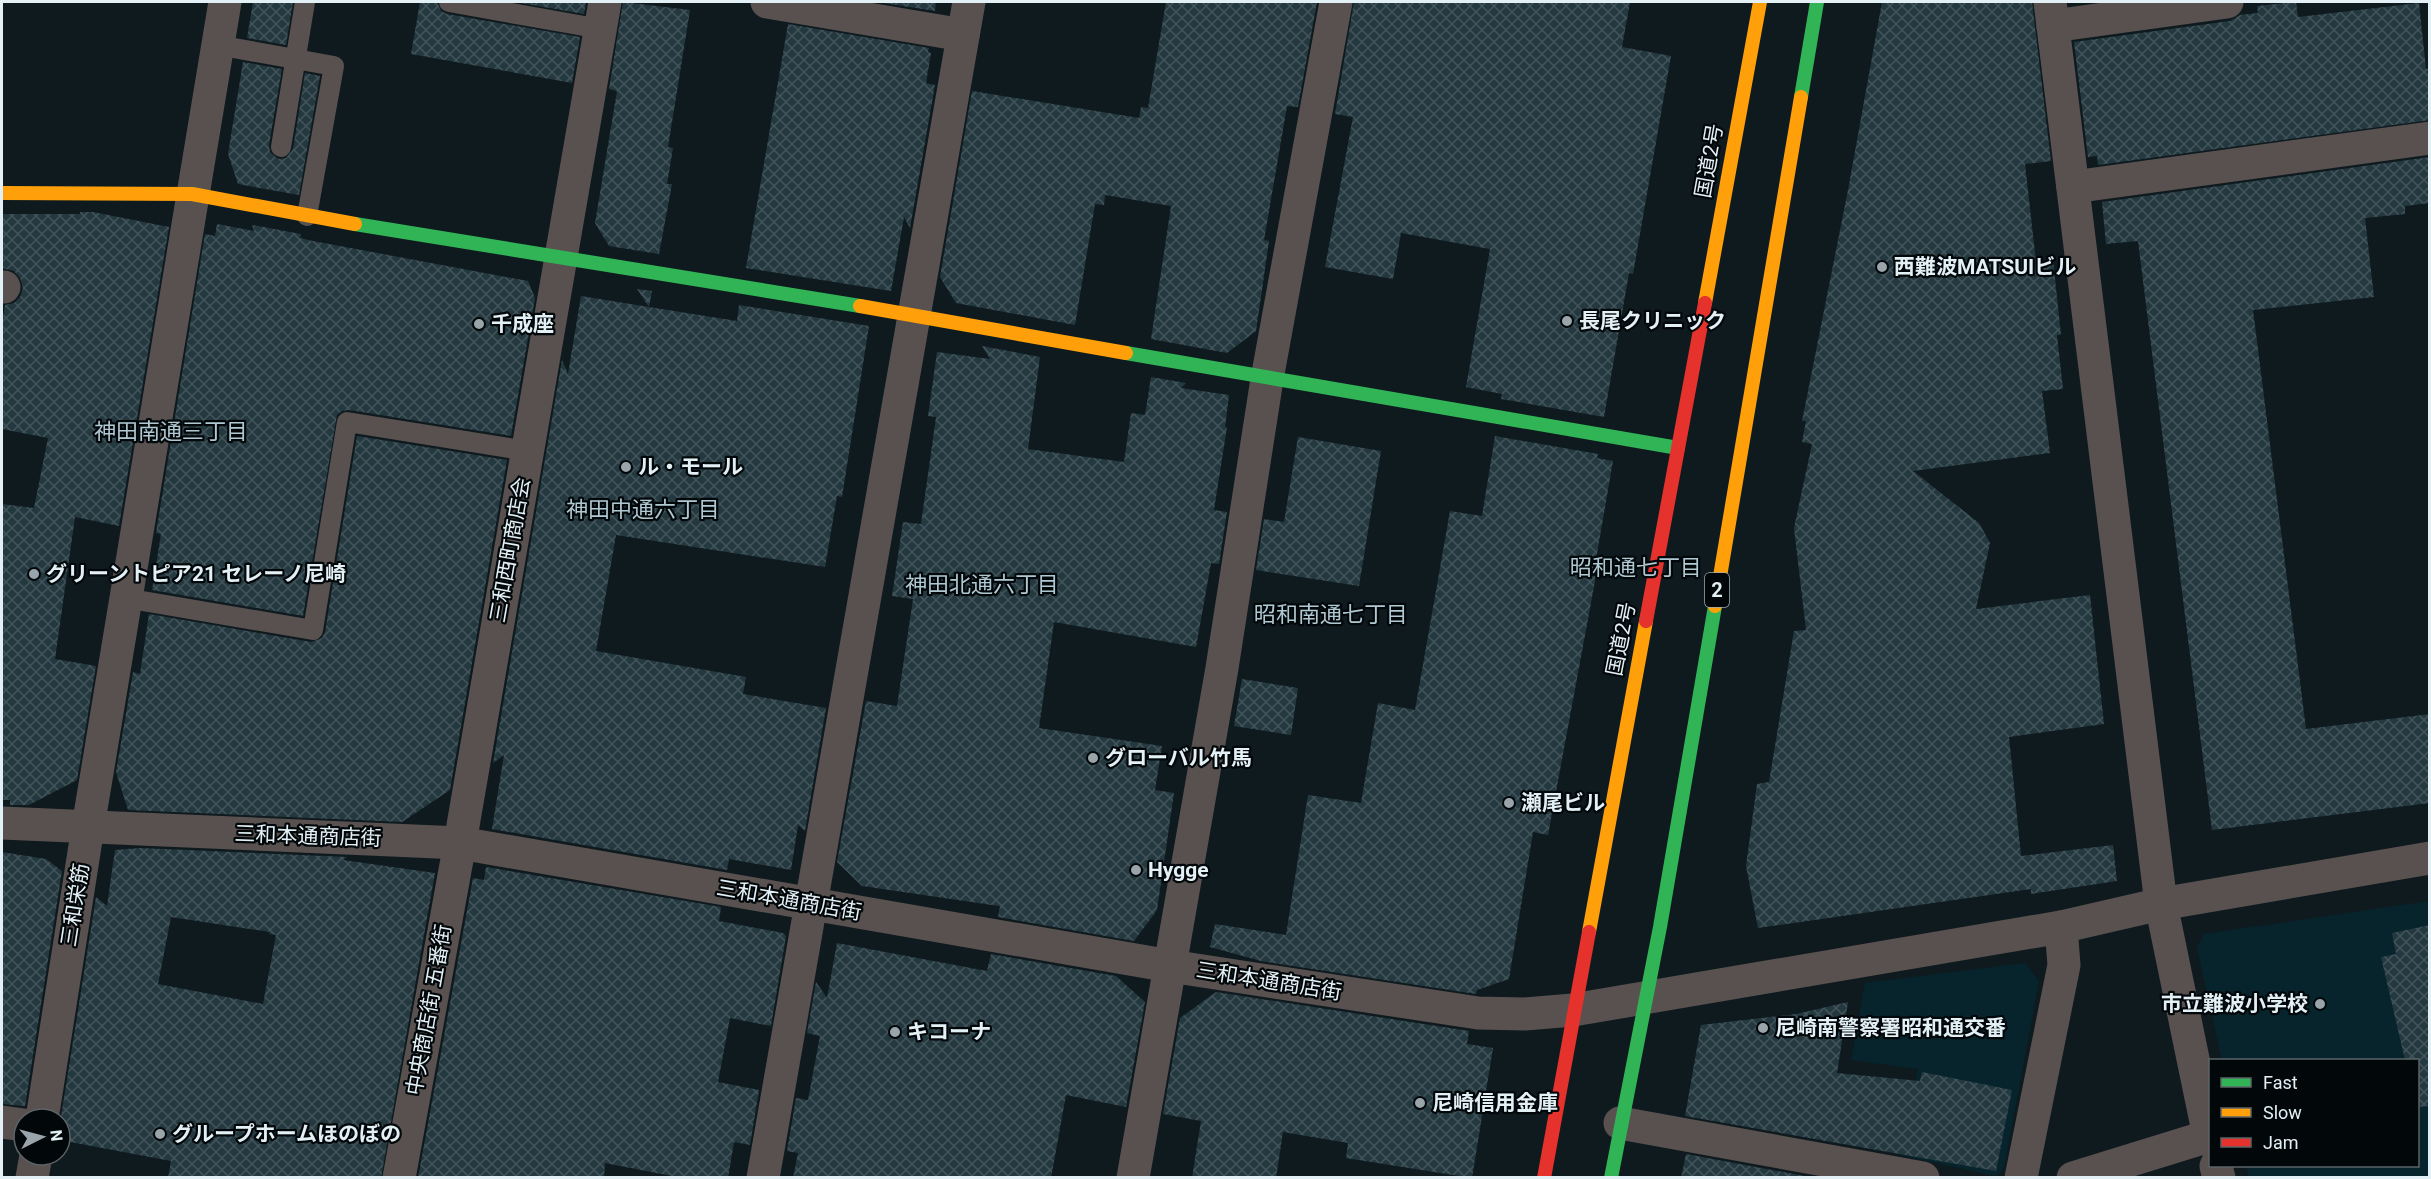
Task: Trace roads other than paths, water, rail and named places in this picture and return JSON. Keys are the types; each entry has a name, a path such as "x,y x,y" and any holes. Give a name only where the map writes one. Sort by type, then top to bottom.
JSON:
{"main road":[{"name":"国道2号","path":"1544,1178 1573,1010 1760,2"},
{"name":"2","path":"1611,1178 1620,1123 1647,997 1817,2"},
{"path":"2,193 192,194 307,216 915,315 1267,379 1677,448"}],"street":[{"name":"三和栄筋","path":"44,1107 125,598 225,2"},
{"path":"767,2 963,36"},
{"path":"763,1178 969,2"},
{"path":"1133,1178 1228,629 1267,379 1336,2"},
{"path":"2209,1134 2160,904 2052,14 2227,2"},
{"name":"三和西町商店会","path":"460,843 603,15"},
{"path":"2073,187 2430,138"},
{"name":"三和本通商店街","path":"2,824 460,843 1170,966 1478,1013 1525,1014 1573,1010 2061,927 2160,904 2430,858"},
{"name":"中央商店街 五番街","path":"399,1178 460,843"},
{"path":"2021,1178 2064,965 2061,927"},
{"path":"1620,1123 1923,1178"},
{"path":"2073,1178 2209,1149"}],"lane":[{"path":"281,147 305,2"},
{"path":"449,2 603,15"},
{"path":"218,45 334,66 307,216"},
{"path":"125,598 314,630 347,422 528,451"}],"place":[{"name":"西難波MATSUIビル","path":"1882,267"},
{"name":"長尾クリニック","path":"1567,321"},
{"name":"千成座","path":"479,324"},
{"name":"ル・モール","path":"626,467"},
{"name":"グリーントピア21 セレーノ尼崎","path":"34,574"},
{"name":"グローバル竹馬","path":"1093,758"},
{"name":"瀬尾ビル","path":"1509,803"},
{"name":"Hygge","path":"1136,870"},
{"name":"市立難波小学校","path":"2320,1004"},
{"name":"尼崎南警察署昭和通交番","path":"1763,1028"},
{"name":"キコーナ","path":"895,1032"},
{"name":"尼崎信用金庫","path":"1420,1103"},
{"name":"グループホームほのぼの","path":"160,1134"}],"district":[{"name":"神田南通三丁目","path":"171,431"},
{"name":"神田中通六丁目","path":"643,509"},
{"name":"昭和通七丁目","path":"1636,567"},
{"name":"神田北通六丁目","path":"982,584"},
{"name":"昭和南通七丁目","path":"1331,614"}]}
